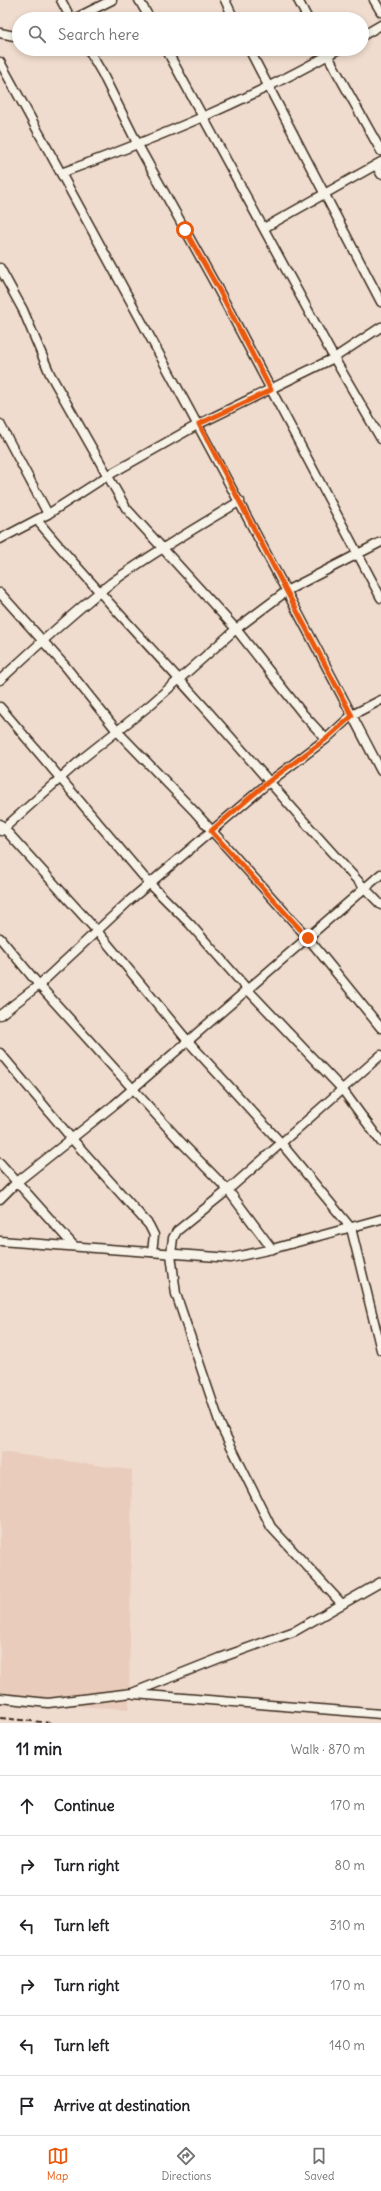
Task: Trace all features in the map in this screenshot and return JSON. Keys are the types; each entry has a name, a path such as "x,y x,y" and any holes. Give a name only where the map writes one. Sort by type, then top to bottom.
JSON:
{"street":[{"path":"61,0 69,12"},
{"path":"87,12 112,0"},
{"path":"225,0 231,12"},
{"path":"298,0 304,12"},
{"path":"374,0 381,12"},
{"path":"142,1 147,12"},
{"path":"369,32 381,25"},
{"path":"0,33 12,35"},
{"path":"92,56 138,145 219,290 381,598"},
{"path":"170,56 334,358 381,439"},
{"path":"252,56 323,194 381,302"},
{"path":"61,173 138,145 204,118 268,87 319,56"},
{"path":"328,56 381,151"},
{"path":"0,62 199,424 288,590 381,771"},
{"path":"264,228 379,163 381,174"},
{"path":"0,268 23,310 50,374 126,508 236,629 303,714 326,739"},
{"path":"0,539 48,514 107,476 199,424 334,358 381,327"},
{"path":"0,424 48,514"},
{"path":"0,680 42,641 100,592 162,549 240,501"},
{"path":"37,520 237,744 268,782 381,905"},
{"path":"381,542 288,590 236,629 179,680 60,777 1,828 97,931 187,1040 281,1143 351,1228 381,1350"},
{"path":"0,593 91,696 117,731 181,797 308,938 381,1028"},
{"path":"0,1015 39,985 150,884 268,782 326,739 352,716 381,700"},
{"path":"0,707 150,884 190,924 342,1090 381,1142"},
{"path":"0,1199 17,1182 133,1089 187,1040 381,874"},
{"path":"0,938 39,985 133,1089 228,1190 272,1250"},
{"path":"0,1053 72,1139 149,1225 154,1235 152,1252"},
{"path":"342,1604 270,1527 220,1424 176,1294 171,1254 173,1238 177,1231 228,1190 381,1055"},
{"path":"0,1163 74,1246"},
{"path":"0,1241 232,1258 272,1250 381,1219"},
{"path":"132,1693 220,1658 295,1631 381,1582"},
{"path":"0,1698 48,1702 132,1693 381,1714"}],"shaded area":[{"path":"0,1452 132,1470 129,1709 0,1702"}],"railway":[{"path":"0,1718 52,1723"}],"route":[{"path":"185,230 219,290 271,390 199,424 300,613 352,716 326,739 268,782 211,831 308,938"}]}
